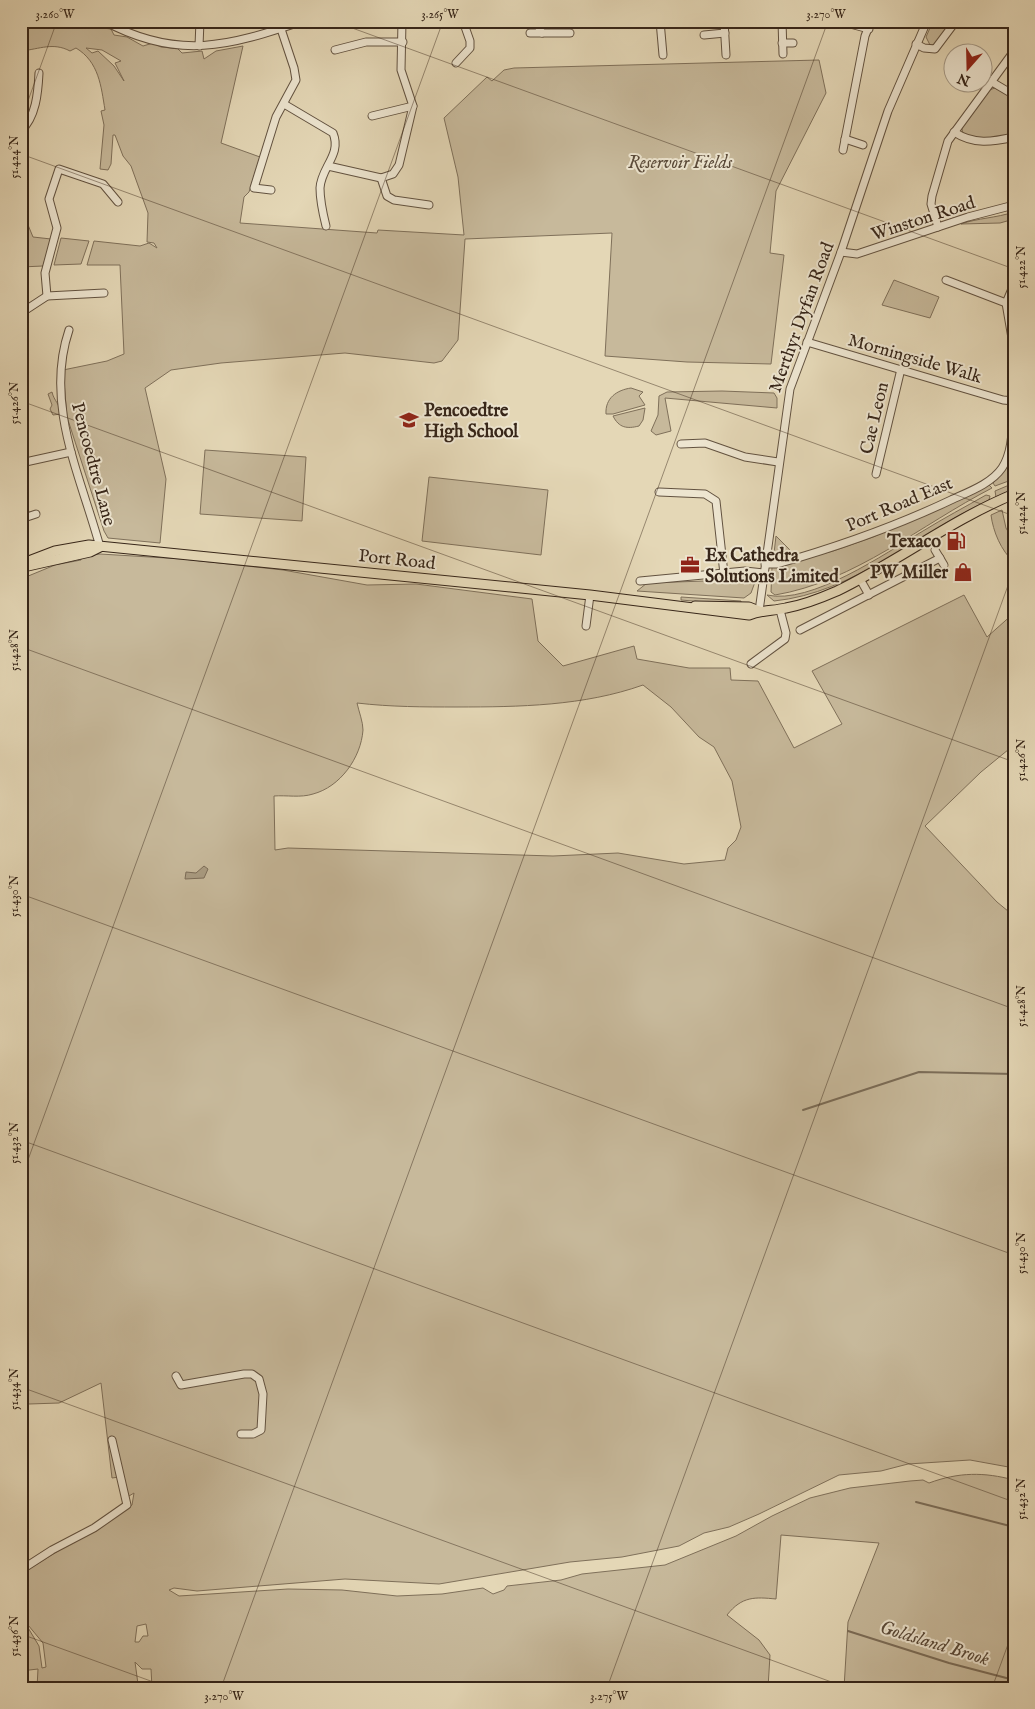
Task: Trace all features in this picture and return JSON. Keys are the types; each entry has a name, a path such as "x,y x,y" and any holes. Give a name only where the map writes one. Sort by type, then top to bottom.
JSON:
{"main road":[{"path":"760,611 780,610 817,599 860,579 964,518 1014,494"},
{"name":"Port Road","path":"21,564 66,549 89,545 590,595 691,607 702,605 749,607 760,611"},
{"name":"Port Road","path":"21,569 46,561 90,552 100,547"}],"street":[{"path":"104,21 147,40 199,46 233,43 303,21"},
{"path":"199,46 200,21"},
{"path":"328,166 381,178 393,174 399,165 413,106 401,70 402,21"},
{"path":"456,63 470,48 470,41 463,21"},
{"path":"535,21 542,33"},
{"path":"660,21 663,55"},
{"path":"724,21 726,55"},
{"path":"782,21 783,54"},
{"path":"839,21 869,30"},
{"path":"843,150 864,36 869,30 872,21"},
{"name":"Merthyr Dyfan Road","path":"760,611 788,395 841,252 878,136 927,21"},
{"path":"916,44 924,48 935,49 956,21"},
{"path":"271,190 254,188 276,117 294,85 296,74 281,29"},
{"path":"530,33 570,33"},
{"path":"704,34 725,33"},
{"path":"335,50 366,42 403,42"},
{"path":"782,44 793,43"},
{"path":"1014,51 992,82 1014,95"},
{"path":"21,131 29,124 40,73"},
{"path":"938,227 931,204 948,141 984,92"},
{"path":"284,104 333,133 337,142 336,152 320,187 326,226"},
{"path":"372,116 413,106"},
{"path":"954,132 963,138 984,142 1014,137"},
{"path":"845,140 863,144"},
{"path":"47,296 45,273 57,228 49,198 59,169 103,184 118,202"},
{"path":"381,178 387,196 394,200 429,205"},
{"name":"Winston Road","path":"841,252 857,254 938,227 1014,205"},
{"path":"946,280 1006,303"},
{"path":"1014,284 1006,303 1014,350"},
{"path":"21,313 47,296 104,293"},
{"name":"Pencoedtre Lane","path":"68,330 63,352 60,384 64,423 100,547"},
{"name":"Morningside Walk","path":"807,342 1014,401"},
{"name":"Cae Leon","path":"876,474 901,369"},
{"name":"Port Road East","path":"765,564 777,564 844,545 926,512 986,482 1000,471 1006,460 1014,401"},
{"path":"681,444 704,443 745,457 778,462"},
{"path":"21,463 71,452"},
{"path":"659,492 705,494 716,501 724,574"},
{"path":"21,497 24,518 36,514"},
{"path":"800,630 942,562 935,550"},
{"path":"640,581 745,571 764,573"},
{"path":"860,579 870,595"},
{"path":"586,626 590,595"},
{"path":"751,664 785,639 786,633 780,610"},
{"path":"176,1376 181,1386 244,1374 252,1374 259,1379 263,1394 261,1430 254,1434 241,1434"},
{"path":"21,1570 52,1550 94,1528 127,1505 112,1440"}],"green space":[{"name":"Reservoir Fields","path":"43,21 93,21 103,28 111,29 114,35 127,37 143,46 153,43 161,47 177,48 182,53 202,51 204,59 216,51 243,46 221,143 260,157 249,192 244,197 240,223 377,233 378,230 464,235 458,177 444,118 487,77 492,81 504,70 514,68 819,60 826,93 776,191 770,253 784,255 771,364 687,362 605,356 612,233 465,239 458,340 442,361 434,363 345,353 221,363 171,370 145,388 166,479 160,543 108,538 104,531 67,417 63,370 107,361 124,354 120,265 87,265 94,241 140,246 149,243 157,248 154,243 147,242 148,213 131,166 123,156 115,135 113,135 111,164 108,170 100,169 104,125 101,111 105,110 98,75 90,60 76,48 70,51 58,47 46,47 21,51 21,31","holes":["86,48 102,50 121,61 115,63 124,81 114,66 98,51 92,53"]},
{"path":"933,21 955,21 935,45 930,45 926,37"},
{"path":"995,88 1014,97 1014,135 994,139 981,139 963,133 961,126 987,92 992,92 992,89"},
{"path":"21,208 33,237 51,239 43,266 21,267"},
{"path":"1014,212 1014,219 1000,223 961,224 1001,216"},
{"path":"61,238 89,241 81,264 54,265"},
{"path":"894,280 939,297 930,318 882,305"},
{"path":"631,388 643,392 639,396 645,405 613,414 606,414 606,408 610,399 617,393"},
{"path":"722,391 774,393 777,398 777,408 665,398 671,431 656,435 651,431 658,415 659,396 667,392"},
{"path":"52,392 61,414 53,415 50,409 52,405 48,394"},
{"path":"645,408 643,420 639,426 624,427 613,416"},
{"path":"205,450 306,457 302,521 200,514"},
{"path":"1009,465 1014,467 1014,479 995,486 993,483"},
{"path":"429,477 548,490 541,555 422,541"},
{"path":"1014,483 1014,489 996,497 995,491"},
{"path":"989,485 992,488 860,565 804,588 775,595 771,592 772,567 833,551 873,537"},
{"path":"986,495 990,496 989,500 858,574 803,596 774,601 767,595 785,596 804,592 847,575"},
{"path":"1002,510 1006,528 1014,542 1014,562 1002,547 992,521 991,515"},
{"path":"776,536 794,554 795,556 773,562"},
{"path":"100,554 183,559 283,570 367,585 416,584 532,599 538,641 563,666 634,646 637,659 689,668 730,668 731,680 758,681 794,748 842,724 812,671 964,595 987,637 1014,613 1014,745 981,772 925,826 997,902 1014,916 1014,1468 970,1460 908,1464 881,1471 839,1475 759,1514 729,1527 704,1533 679,1546 622,1557 570,1562 439,1584 345,1579 197,1591 174,1588 169,1590 179,1596 288,1589 342,1590 397,1596 442,1594 483,1588 493,1594 504,1590 507,1586 561,1580 582,1574 665,1565 736,1536 810,1498 850,1488 923,1480 929,1483 940,1479 972,1474 992,1476 1014,1480 1014,1688 844,1688 848,1622 879,1543 781,1535 776,1599 749,1599 738,1604 727,1615 759,1640 770,1655 768,1688 152,1688 151,1669 142,1669 135,1662 138,1684 130,1688 37,1688 38,1669 21,1671 21,1616 39,1646 42,1668 46,1667 43,1643 28,1625 21,1611 21,1574 132,1505 134,1493 129,1496 121,1487 119,1477 112,1478 101,1383 59,1403 29,1404 21,1409 21,579 55,565 81,560 81,556","holes":["643,685 671,707 699,737 714,747 732,781 741,827 736,840 728,848 725,860 684,864 618,853 553,856 288,848 275,850 274,796 313,794 332,785 340,778 353,761 361,741 363,727 357,703 420,707 528,706 598,697","146,1624 148,1636 143,1636 139,1642 135,1642 137,1626"]},
{"path":"746,576 752,578 755,582 751,593 744,598 637,591 647,583 705,581"},
{"path":"681,597 741,601 741,605 681,600"}],"shaded area":[{"path":"204,866 208,869 204,878 185,879 186,872 196,873"}],"waterway":[{"path":"803,1110 919,1072 1014,1074"},
{"path":"916,1502 1014,1527"},
{"name":"Goldsland Brook","path":"848,1631 949,1663 1014,1680"}],"place":[{"name":"Pencoedtre High School","path":"409,420"},
{"name":"Texaco","path":"956,541"},
{"name":"Ex Cathedra Solutions Limited","path":"690,565"},
{"name":"PW Miller","path":"963,572"}]}
